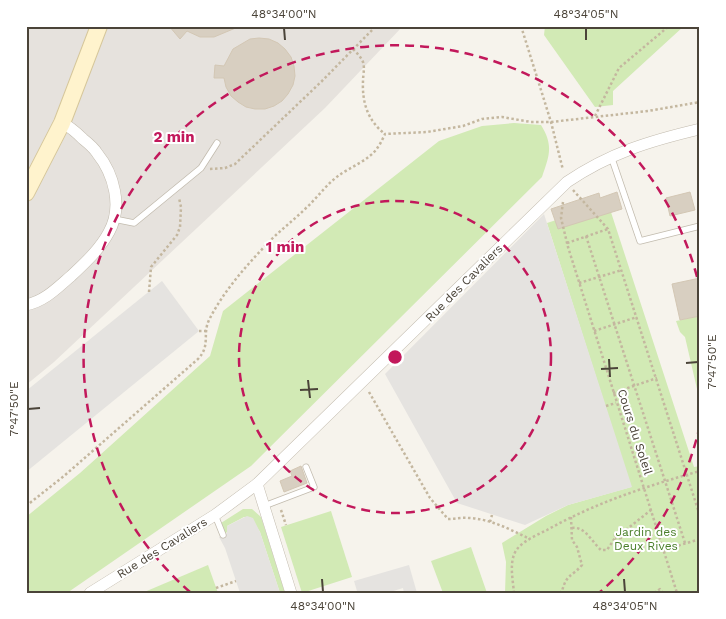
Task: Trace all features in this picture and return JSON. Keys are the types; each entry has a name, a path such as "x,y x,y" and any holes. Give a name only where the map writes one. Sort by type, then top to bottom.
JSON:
{"main road":[{"path":"26,193 62,123 99,26"}],"street":[{"path":"26,305 42,299 54,291 82,265 109,232 114,219 116,206 115,192 108,171 97,152 70,126 62,123"},
{"name":"Rue des Cavaliers","path":"90,593 215,515 258,484 566,182 611,156 660,138 700,129"},
{"path":"258,484 292,593"}],"lane":[{"path":"114,219 134,223 201,168 217,143"},
{"path":"611,156 640,241 700,226"},
{"path":"264,506 314,487 306,467"},
{"path":"215,515 222,535"}],"path":[{"path":"201,168 225,168 235,164 376,26"},
{"path":"521,26 551,122 566,182 608,229 700,516"},
{"path":"594,117 619,68 669,26"},
{"path":"353,49 363,62 363,93 366,111 374,126 385,134 426,132 463,126 482,119 502,116 531,122 551,122 648,111 700,102"},
{"path":"26,506 64,476 198,359 205,351 208,322 219,302 243,271 261,250 337,177 371,155 378,148 385,134"},
{"path":"149,292 151,267 177,235 180,227 181,208 177,188"},
{"name":"Cours du Soleil","path":"561,218 594,332 677,593"},
{"path":"567,243 608,229"},
{"path":"586,236 686,543"},
{"path":"579,283 622,270"},
{"path":"594,332 637,317"},
{"path":"199,331 206,331"},
{"path":"613,393 657,378"},
{"path":"367,388 430,498 448,519 468,518 490,522 530,539"},
{"path":"606,406 616,403"},
{"path":"514,593 512,558 517,548 530,539 571,516 643,487 700,470"},
{"path":"278,501 286,526"},
{"path":"615,538 621,538 622,533 650,510"},
{"path":"490,522 492,515"},
{"path":"559,593 562,591 566,577 578,570 582,565 577,546 572,540 571,516"},
{"path":"572,528 578,527 582,529 601,550 607,550 615,538 615,533 619,531 622,533"},
{"path":"664,550 700,539"},
{"path":"216,588 236,581"},
{"path":"654,593 660,589 663,593"}],"shaded area":[{"path":"26,26 403,26 325,108 54,362 26,385"},
{"name":"Jardin des Deux Rives","path":"544,214 632,487 568,505 525,525 457,503 385,374"},
{"path":"162,281 199,331 26,472 26,391"},
{"path":"247,516 253,518 260,532 280,593 240,593 225,548 219,537 227,533 227,526"},
{"path":"409,565 417,593 404,593 403,588 387,593 353,593 357,591 354,581"}],"green space":[{"path":"545,26 684,26 613,91 613,105 595,107 544,35"},
{"path":"514,123 541,125 545,132 549,151 542,177 251,466 67,593 26,593 26,517 80,473 210,356 223,311 439,141 482,126"},
{"name":"Jardin des Deux Rives","path":"608,203 694,467 700,466 700,593 505,593 506,562 502,543 568,505 631,487 547,223"},
{"path":"700,316 700,402 685,337 680,332 676,321"},
{"path":"243,509 252,509 261,517 285,593 280,593 260,532 250,517 244,517 227,526 225,534 221,523"},
{"path":"331,511 352,577 302,593 281,527"},
{"path":"471,547 487,593 443,593 431,561"},
{"path":"208,565 218,593 142,593"}],"building":[{"path":"169,26 238,27 214,37 200,37 187,31 180,39"},
{"path":"250,39 269,39 285,49 291,57 295,76 293,85 282,101 265,109 246,107 231,96 224,78 214,78 215,65 224,66 233,49"},
{"path":"617,192 622,209 558,229 551,209 599,193 600,198"},
{"path":"690,192 695,210 670,216 666,198"},
{"path":"700,278 700,316 680,320 672,284"},
{"path":"301,466 307,483 284,492 280,481 292,476 290,471"}]}
